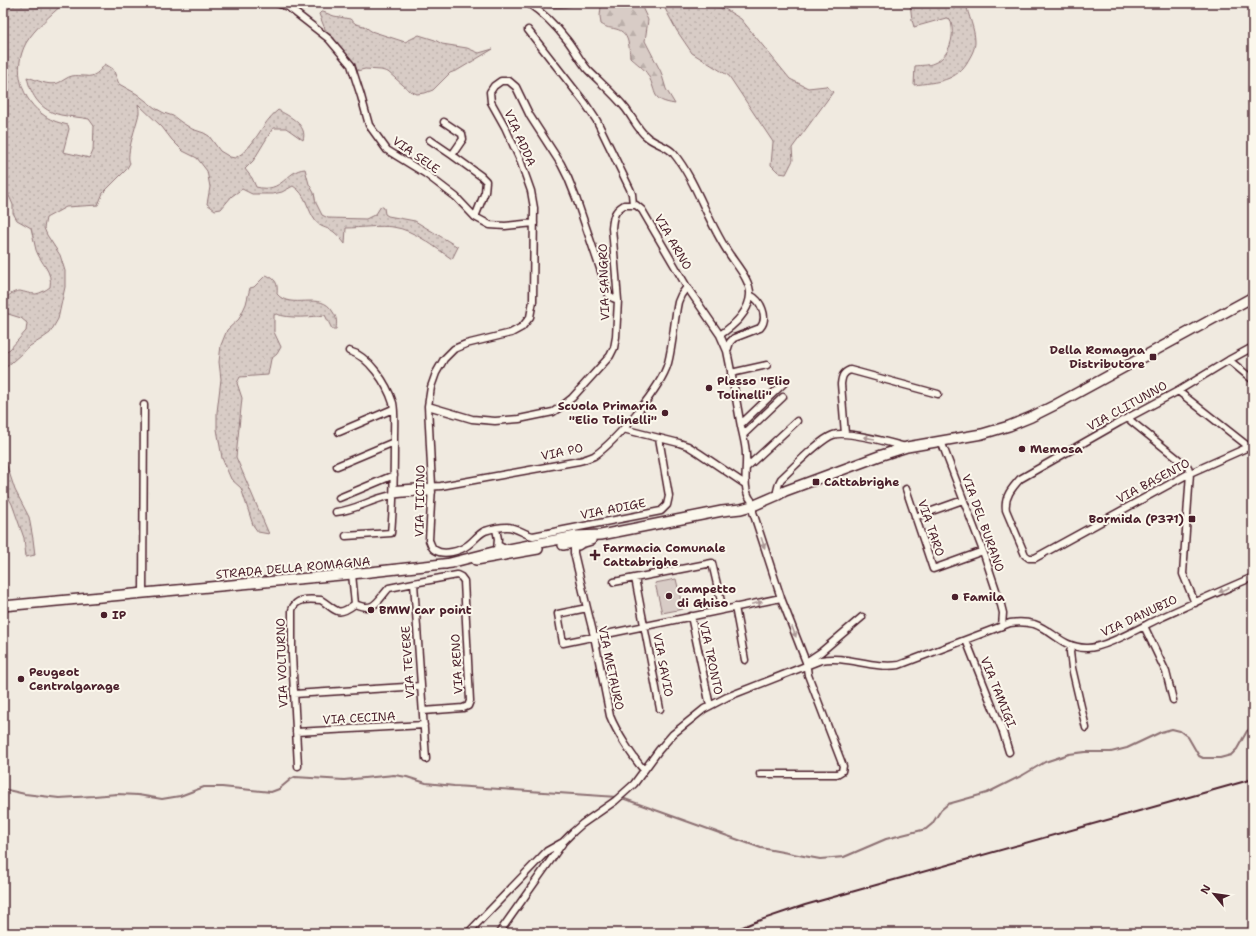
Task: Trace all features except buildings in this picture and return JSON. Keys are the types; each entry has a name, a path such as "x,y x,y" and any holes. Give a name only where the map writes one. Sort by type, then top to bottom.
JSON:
{"main road":[{"name":"STRADA DELLA ROMAGNA","path":"3,606 352,574 488,559 500,552 577,541 722,511 741,509 753,502 778,496 781,491 907,447 995,430 1031,417 1056,406 1253,297"}],"street":[{"name":"VIA SELE","path":"277,3 288,7 329,40 351,65 369,126 387,150 426,174 456,198 475,217 490,225 505,226 534,223"},
{"path":"528,3 541,12 553,24 568,41 588,69 626,109 646,136 674,154 689,177 722,245 748,284 750,295 741,316 732,326 720,335"},
{"name":"VIA ARNO","path":"528,30 585,103 597,121 630,188 634,204 642,210 687,287 720,335 727,351 744,434 747,467 747,480 745,486"},
{"name":"VIA ADDA","path":"428,406 431,387 436,373 444,359 454,349 466,344 511,333 522,327 530,316 533,301 534,208 529,185 520,160 505,127 491,102 490,92 494,86 501,81 509,81 516,87 530,116 561,164 576,198 608,295 618,300"},
{"path":"444,122 462,134 463,139 452,155"},
{"path":"430,140 481,176 486,182 485,192 475,217"},
{"name":"VIA SANGRO","path":"428,406 472,419 518,419 553,412 572,398 610,356 614,348 618,300 612,228 613,218 615,212 619,208 626,204 634,204"},
{"name":"VIA PO","path":"336,512 349,510 394,492 432,489 441,486 579,461 593,456 604,448 623,429 654,390 667,364 678,302 687,287"},
{"path":"727,351 730,342 734,338 760,328 763,325 763,311 758,300 750,295"},
{"name":"VIA CLITUNNO","path":"1014,486 1020,479 1178,391 1253,347"},
{"path":"346,536 391,533 394,492 393,404 378,374 361,355 349,351"},
{"path":"1229,360 1253,380"},
{"path":"731,373 767,365"},
{"path":"845,434 841,384 842,376 845,372 850,370 938,394"},
{"path":"741,424 784,383"},
{"path":"1178,391 1251,446"},
{"path":"744,434 783,397"},
{"path":"143,594 144,405"},
{"name":"VIA TICINO","path":"428,406 432,489 429,540 431,546 436,551 443,553 460,550 485,531 496,529"},
{"path":"339,432 393,409"},
{"path":"1129,417 1131,421 1188,467 1190,473 1183,574 1195,603"},
{"path":"747,467 797,420"},
{"path":"623,429 688,446 745,486 753,502 753,512 781,598 843,766 842,772 836,774 760,774"},
{"path":"781,491 778,483 781,479 824,440 833,435 845,434 885,441 907,447"},
{"name":"VIA ADIGE","path":"496,529 507,527 533,536 660,511 668,505 669,496 659,438"},
{"name":"VIA DEL BURANO","path":"941,441 983,551 1003,613"},
{"path":"337,466 394,442"},
{"name":"VIA BASENTO","path":"1014,486 1005,504 1006,510 1025,555 1029,558 1033,558 1190,473 1251,446"},
{"path":"339,498 394,475"},
{"name":"VIA TARO","path":"906,489 934,569 983,551"},
{"path":"915,517 963,500"},
{"path":"496,529 500,552"},
{"name":"VIA METAURO","path":"577,541 577,561 586,608 594,636 612,722 631,753 644,770"},
{"path":"614,582 712,563 722,610"},
{"path":"352,574 355,604 368,608 374,605 389,588 414,583"},
{"name":"VIA RENO","path":"414,583 457,575 462,577 464,581 470,701 468,706 463,708 423,711"},
{"name":"VIA DANUBIO","path":"805,664 835,658 879,666 899,665 1010,623 1022,622 1035,624 1058,640 1072,646 1087,649 1103,645 1253,577"},
{"name":"VIA SAVIO","path":"635,578 660,709"},
{"name":"VIA TEVERE","path":"414,583 426,759"},
{"path":"586,608 558,614 564,643 781,598"},
{"name":"VIA VOLTURNO","path":"298,766 294,694 293,605 297,601 321,600 332,610 339,612 347,610 355,604"},
{"path":"735,607 745,660"},
{"path":"1003,613 1010,623"},
{"path":"1002,626 1003,613"},
{"name":"VIA TRONTO","path":"691,616 710,706"},
{"path":"499,933 563,842 582,824 615,801 634,784 673,734 710,706 727,697 805,664 862,617"},
{"path":"1144,626 1166,672 1173,700"},
{"name":"VIA TAMIGI","path":"966,640 1002,729 1009,752"},
{"path":"1072,646 1070,652 1072,668 1086,728"},
{"path":"294,694 421,686"},
{"name":"VIA CECINA","path":"296,732 424,726"},
{"path":"468,933 547,851 563,842"}],"green space":[{"path":"3,3 64,3 30,37 22,53 20,63 21,83 30,102 45,116 59,123 68,125 69,129 63,152 90,158 93,151 94,126 89,119 61,115 48,110 38,102 34,96 27,77 54,84 72,76 94,75 105,64 113,69 119,84 137,94 155,108 173,116 192,129 209,136 220,151 230,157 235,158 248,148 272,115 278,110 292,118 300,125 304,135 303,140 286,128 273,128 253,161 245,169 252,178 256,187 265,188 278,185 293,173 305,169 316,203 322,215 328,218 366,219 376,214 381,206 384,208 385,214 388,216 415,221 458,247 452,259 417,235 388,226 346,228 345,244 334,232 317,223 301,193 293,186 282,192 273,194 252,194 242,189 232,196 221,209 215,210 207,204 210,187 207,171 197,158 183,151 162,127 138,104 139,113 129,153 130,163 126,170 103,193 98,205 66,207 46,218 44,228 60,255 65,271 65,287 58,319 50,333 30,346 3,370 3,353 10,349 26,331 27,323 21,318 5,313 3,306 4,301 17,291 36,294 42,292 50,287 50,276 36,250 31,228 17,220 13,213 13,205 3,186"},
{"path":"535,3 580,3 558,8"},
{"path":"598,3 640,3 648,20 645,41 661,72 666,89 675,104 658,98 646,72 630,57 628,40 624,33 601,24 601,7"},
{"path":"662,3 703,3 725,9 741,19 790,79 808,88 826,86 833,92 792,148 793,160 786,174 779,173 771,165 773,142 729,76 692,53 677,31"},
{"path":"910,3 966,3 974,32 975,42 971,55 964,67 952,77 938,82 914,85 915,66 934,63 940,60 948,50 952,38 952,25 950,19 946,18 914,27"},
{"path":"321,12 350,19 356,24 364,26 371,31 405,42 419,35 442,44 467,48 479,53 493,49 458,70 450,73 433,90 417,94 410,91 388,72 365,69 357,71 339,45 325,31 319,14"},
{"path":"266,275 276,282 277,294 283,299 290,301 321,302 328,306 333,312 337,322 336,329 332,329 325,315 288,317 276,314 274,315 274,332 281,347 277,354 271,359 268,375 240,377 237,383 242,398 236,457 269,534 258,532 253,525 241,488 231,479 222,458 217,429 217,412 221,379 219,362 221,345 227,330 239,319 246,304 250,288 254,287"},
{"path":"3,454 15,490 29,517 35,555 26,557 24,538 12,504 3,488"},
{"name":"campetto di Ghiso","path":"676,579 683,609 662,613 655,583"}],"waterway":[{"path":"622,798 761,848 820,859 844,857 886,839 926,829 932,824 941,810 948,804 987,793 1045,762 1069,754 1085,752 1111,752 1127,748 1161,732 1172,729 1180,731 1188,737 1199,756 1203,758 1220,758 1231,755 1237,749 1247,731 1253,727"},
{"path":"3,789 25,794 59,798 117,794 138,795 162,799 180,796 204,787 222,787 271,792 279,789 295,777 344,780 394,775 407,777 426,783 454,786 617,797"}],"railway":[{"path":"729,933 752,923 805,905 1253,779"}],"place":[{"name":"Della Romagna Distributore","path":"1153,357"},
{"name":"Plesso \"Elio Tolinelli\"","path":"709,388"},
{"name":"Scuola Primaria \"Elio Tolinelli\"","path":"665,413"},
{"name":"Memosa","path":"1022,449"},
{"name":"Cattabrighe","path":"816,482"},
{"name":"Bormida (P371)","path":"1192,519"},
{"name":"Farmacia Comunale Cattabrighe","path":"595,555"},
{"name":"campetto di Ghiso","path":"669,596"},
{"name":"Famila","path":"955,597"},
{"name":"BMW car point","path":"371,610"},
{"name":"IP","path":"104,615"},
{"name":"Peugeot Centralgarage","path":"21,679"}]}
